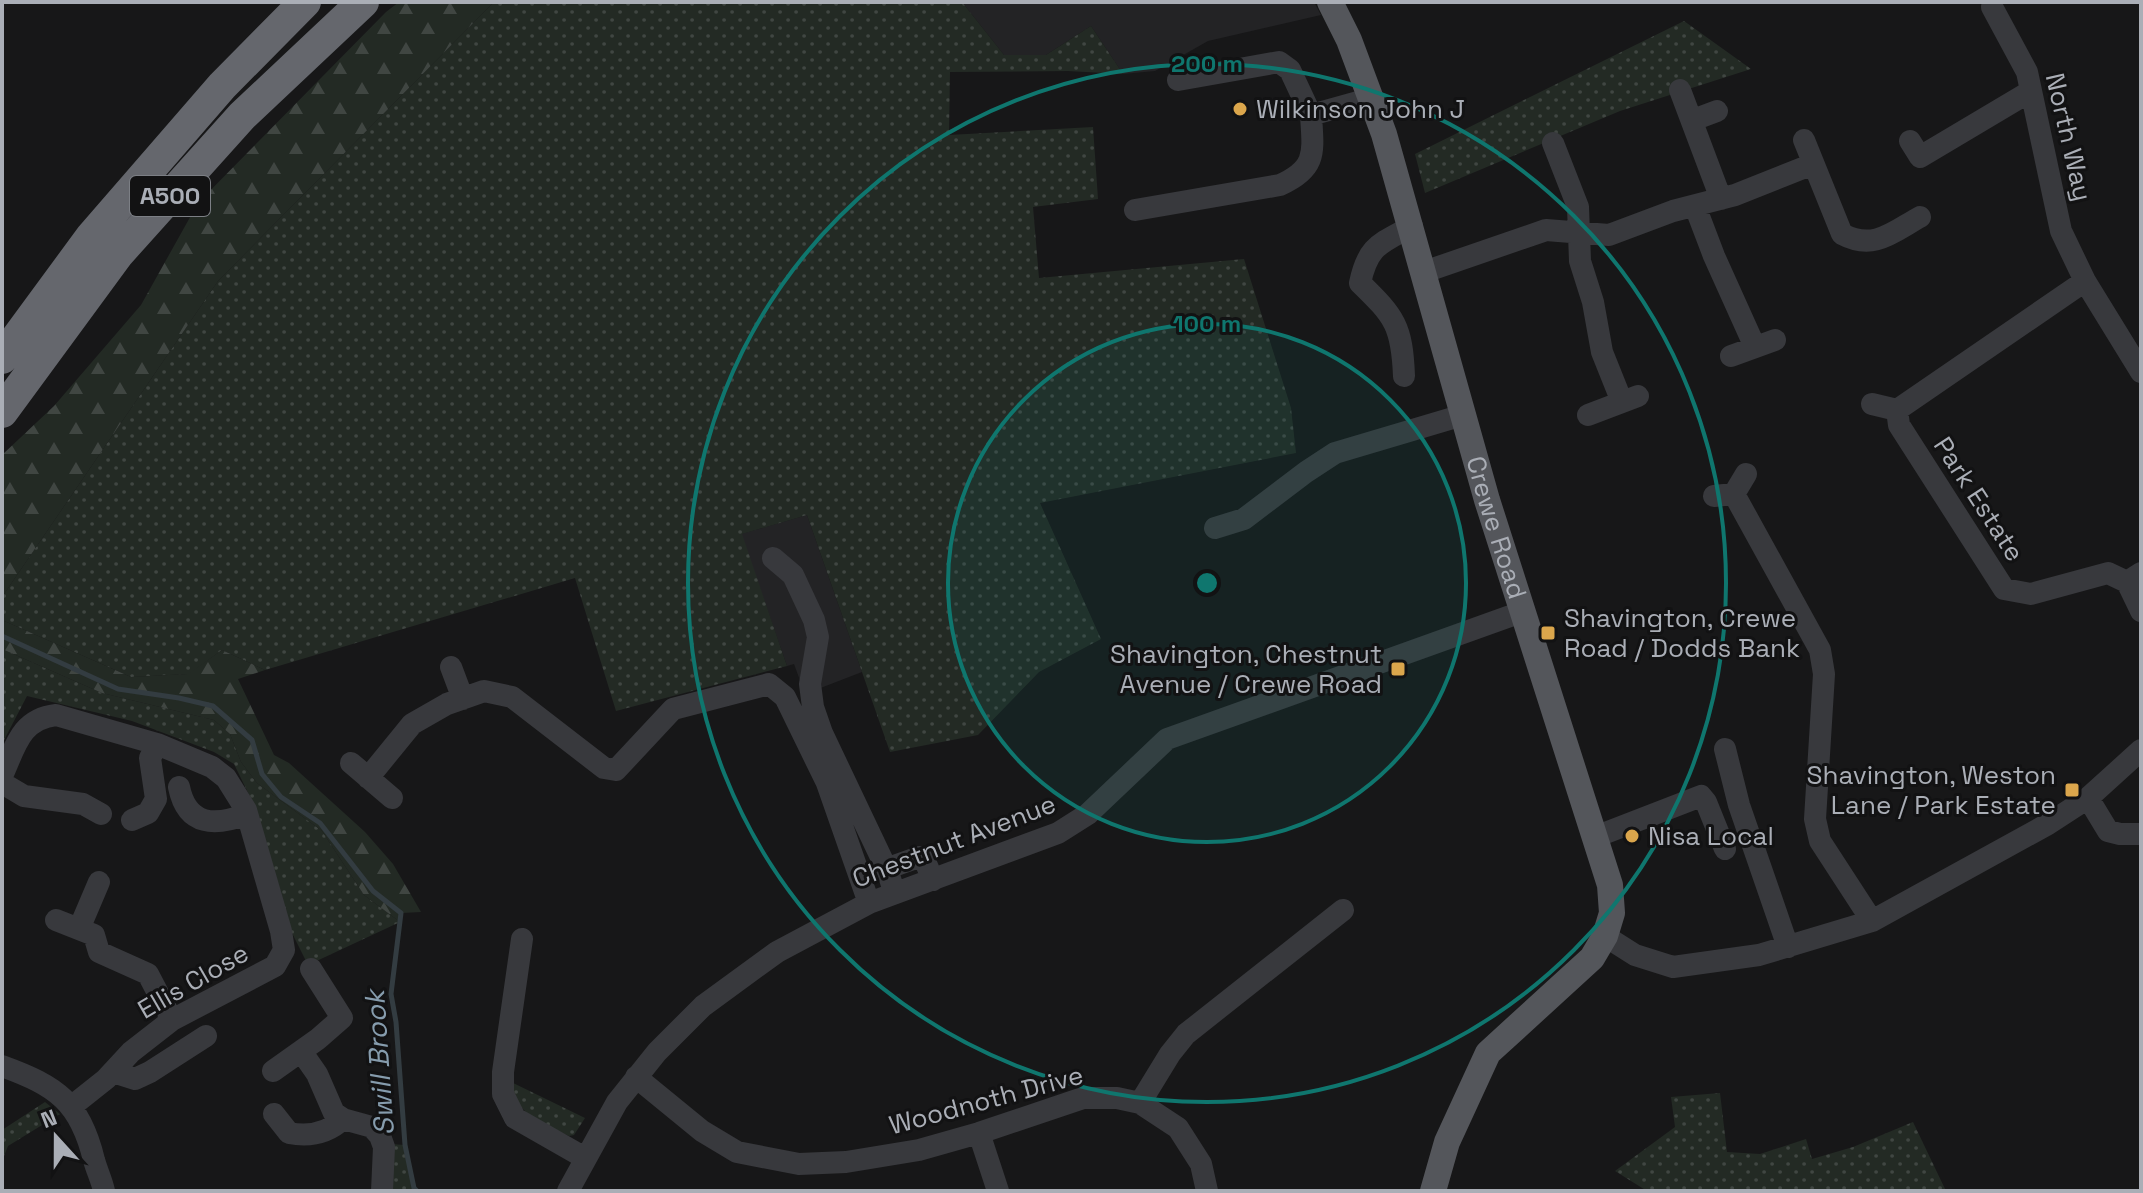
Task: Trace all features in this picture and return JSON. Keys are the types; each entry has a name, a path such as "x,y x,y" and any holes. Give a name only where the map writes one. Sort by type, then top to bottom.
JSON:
{"highway":[{"name":"A500","path":"2,358 91,237 222,86 305,2"},
{"name":"A500","path":"2,412 118,254 242,116 363,2"}],"main road":[{"name":"Crewe Road","path":"1330,2 1372,98 1412,226 1487,500 1610,885 1612,913 1605,936 1592,958 1488,1053 1447,1142 1433,1191"}],"street":[{"name":"North Way","path":"1992,7 2027,72 2061,231 2085,281"},
{"path":"1135,210 1280,185 1297,178 1309,166 1313,153 1311,115 1290,70 1279,62 1178,80"},
{"path":"1680,90 1721,199"},
{"path":"1910,141 1920,157 2031,91"},
{"path":"1311,115 1372,98"},
{"path":"1693,120 1717,111"},
{"path":"1804,140 1842,234 1857,242 1879,240 1920,217"},
{"path":"1553,143 1578,207 1580,261 1593,302 1602,352 1630,399 1588,415"},
{"path":"1424,272 1546,230 1609,235 1673,211 1721,199 1813,164"},
{"path":"1695,206 1714,256 1765,343 1731,356"},
{"path":"1404,376 1402,344 1389,311 1360,283 1365,261 1375,247 1412,226"},
{"path":"1872,404 1897,410 2085,281 2141,372"},
{"name":"Park Estate","path":"1897,410 1899,425 2004,589 2031,594 2108,573 2134,578 2141,611"},
{"path":"1215,528 1244,519 1335,453 1463,415"},
{"path":"1746,474 1724,495 1820,650 1824,674 1815,819 1820,841 1872,921"},
{"path":"773,558 793,575 814,620 818,637 810,684 813,707 822,733 892,883"},
{"name":"Chestnut Avenue","path":"568,1191 617,1102 636,1077 678,1030 729,985 777,952 869,903 892,883 933,880 1058,833 1076,823 1167,739 1180,733 1524,611"},
{"path":"451,667 463,699"},
{"path":"368,778 412,724 447,704 484,691 512,697 604,768 616,770 673,709 769,684 785,697 827,783 869,903"},
{"name":"Ellis Close","path":"2,776 24,729 36,719 56,715 157,744 212,767 226,778 247,814 281,931 284,950 275,966 178,1035 131,1052 113,1072 72,1106"},
{"path":"132,820 148,813 156,799 150,758 157,744"},
{"path":"1725,749 1739,805 1788,947"},
{"path":"1605,936 1635,955 1673,967 1759,955 1872,921 2048,824 2088,798 2141,750"},
{"path":"351,763 392,798"},
{"path":"2,783 24,796 83,804 101,814"},
{"path":"179,787 181,800 193,815 210,823 225,822 247,814"},
{"path":"1595,837 1701,796 1725,849"},
{"path":"2088,798 2108,831 2141,834"},
{"path":"79,929 99,882"},
{"path":"1207,1191 1201,1164 1178,1128 1140,1103 1186,1034 1343,910"},
{"path":"56,920 94,935 99,952 148,974 178,1035"},
{"path":"522,939 503,1072 503,1094 515,1118 585,1158"},
{"path":"273,1071 342,1018 311,969"},
{"path":"178,1035 206,1036"},
{"path":"113,1072 135,1079 150,1072 178,1035"},
{"path":"309,1045 329,1106 343,1119 372,1127 380,1136 384,1147 382,1191"},
{"path":"2,1066 33,1077 72,1106 88,1133 104,1191"},
{"name":"Woodnoth Drive","path":"636,1077 702,1131 737,1152 799,1164 860,1160 919,1150 1083,1098 1117,1098 1140,1103"},
{"path":"274,1114 289,1133 301,1135 333,1129 343,1119"},
{"path":"979,1133 998,1191"}],"shaded area":[{"path":"962,2 1314,2 1321,15 1208,41 1155,71 1123,74 1091,26 1046,55 1004,55"},
{"path":"807,515 862,672 805,694 794,664 787,666 741,534"}],"green space":[{"path":"399,2 494,2 218,281 2,597 2,455 54,406 141,305 198,203"},
{"path":"494,2 962,2 1004,55 1046,55 1091,26 1123,74 950,72 949,135 1093,127 1098,199 1033,207 1039,278 1244,259 1291,408 1296,453 1040,503 1101,639 1039,672 978,735 890,752 807,515 742,534 787,666 616,711 575,578 265,670 222,650 189,674 131,677 2,620 2,597 218,281"},
{"path":"1684,21 1751,69 1620,111 1425,193 1415,154"},
{"path":"2,620 131,677 188,674 222,650 265,670 238,679 274,755 289,763 365,832 393,864 421,912 401,913 400,922 364,895 322,831 257,783 241,762 230,734 214,720 102,693 2,649"},
{"path":"2,649 102,693 214,720 230,734 241,762 257,783 322,831 364,895 400,922 308,965 289,927 257,811 234,764 214,752 132,721 27,696 2,744"},
{"path":"509,1081 585,1118 574,1135 569,1136 523,1109 516,1101"},
{"path":"1720,1093 1727,1152 1760,1154 1806,1139 1812,1159 1853,1147 1913,1122 1946,1191 1647,1191 1615,1171 1675,1127 1671,1097"},
{"path":"45,1102 60,1114 8,1146 2,1161 2,1130"},
{"path":"390,1144 405,1145 417,1191 390,1191"}],"waterway":[{"name":"Swill Brook","path":"2,636 118,689 213,706 252,740 262,774 281,797 320,823 373,891 401,913 391,994 405,1145 417,1191"}],"place":[{"name":"Wilkinson John J","path":"1240,109"},
{"name":"Shavington, Crewe Road / Dodds Bank","path":"1548,633"},
{"name":"Shavington, Chestnut Avenue / Crewe Road","path":"1398,669"},
{"name":"Shavington, Weston Lane / Park Estate","path":"2072,790"},
{"name":"Nisa Local","path":"1632,836"}]}
